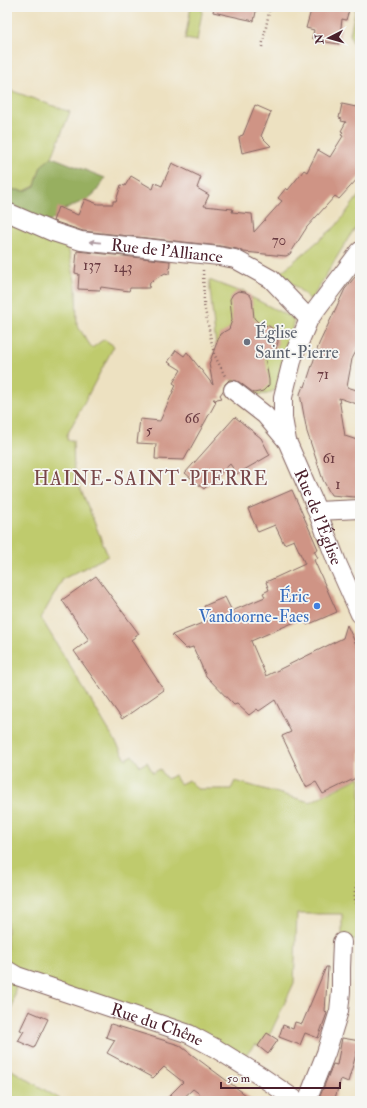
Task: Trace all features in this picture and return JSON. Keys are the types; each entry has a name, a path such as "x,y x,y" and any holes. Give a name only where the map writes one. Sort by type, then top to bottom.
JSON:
{"street":[{"name":"Rue de l'Alliance","path":"7,212 53,232 81,241 203,254 235,259 271,279 309,319"},
{"name":"Rue de l'Église","path":"360,251 309,319 293,357 283,397 282,418 286,441 360,614"},
{"name":"Rue de l'Église","path":"233,390 264,414 286,441"},
{"path":"317,511 360,509"},
{"path":"307,1101 326,1053 339,1011 342,942"},
{"name":"Rue du Chêne","path":"7,970 17,976 189,1034 262,1077 297,1101"}],"path":[{"path":"262,47 270,7"},
{"path":"203,254 204,305 214,354 233,390"},
{"path":"360,876 356,884 354,896 356,907 360,915"}],"green space":[{"path":"191,7 203,7 197,41 185,39"},
{"path":"356,7 360,7 360,51 353,44 350,34"},
{"path":"7,89 70,112 52,157 41,166 35,186 25,191 7,189"},
{"path":"52,157 105,178 96,192 88,199 65,209 50,222 7,212 7,189 25,191 35,186 41,166"},
{"path":"360,194 360,222 349,237 311,300 280,273 336,226"},
{"path":"7,212 66,237 76,286 77,325 92,348 104,339 114,346 67,435 67,440 73,440 74,472 108,556 63,579 41,618 126,759 132,755 140,766 147,762 153,773 160,769 167,779 174,775 180,784 189,780 197,789 231,789 235,781 310,802 360,777 360,938 342,942 342,914 297,914 294,983 271,1032 261,1047 255,1044 240,1063 17,976 7,1045"},
{"path":"209,280 238,291 243,290 251,297 294,319 282,377 277,389 267,394 246,396 235,386 217,355"},
{"path":"7,1067 63,1101 7,1101"}],"building":[{"path":"214,7 257,7 254,21 213,12"},
{"path":"312,7 350,7 346,20 342,19 339,44 319,41 312,38 314,30 306,28"},
{"path":"360,100 360,176 339,199 335,196 307,227 290,254 286,256 244,252 237,249 220,246 83,231 53,221 58,207 78,215 85,199 98,204 113,204 113,201 116,201 121,185 125,186 131,176 153,189 155,183 162,186 172,163 201,177 197,188 209,195 204,206 233,209 232,212 252,214 254,232 282,201 278,198 286,188 288,190 304,170 307,172 318,150 330,157 343,136 341,135 343,132 341,131 346,122 341,121 342,119 339,118 342,104 356,107"},
{"path":"255,105 271,112 261,136 271,146 242,153 239,138 243,135"},
{"path":"77,251 170,261 169,274 165,273 150,282 149,288 130,288 129,291 101,287 100,290 78,289 79,274 75,273"},
{"path":"360,271 360,344 352,359 347,387 360,391 360,405 339,398 345,436 360,441 360,497 354,497 331,495 323,480 307,432 300,394 303,386 305,387 319,344 345,289"},
{"path":"238,291 245,292 250,295 252,299 254,318 260,324 269,326 273,329 277,336 278,342 276,348 273,353 265,357 269,385 263,391 254,393 239,382 229,380 225,384 220,395 222,398 215,401 216,402 184,460 155,459 156,444 137,443 140,419 160,421 176,385 173,383 181,370 168,362 176,350 184,356 187,352 213,385 209,364 220,334 229,329 232,320 230,299 233,294"},
{"path":"235,417 261,438 270,455 237,474 230,464 204,489 185,473"},
{"path":"292,490 318,549 314,551 318,558 314,560 337,612 307,625 304,618 251,641 266,676 343,638 347,625 360,653 360,776 323,794 316,782 306,787 282,736 291,732 275,700 259,711 257,709 249,715 237,704 234,705 206,676 193,647 186,649 172,635 210,620 204,606 225,597 232,611 265,597 263,593 269,590 266,582 305,564 294,540 284,544 275,525 258,532 248,509"},
{"path":"96,576 139,634 131,640 164,690 122,719 74,651 89,640 62,600"},
{"path":"326,967 328,967 325,1011 327,1013 318,1038 305,1033 300,1045 279,1037 283,1025 293,1029 295,1022 302,1024"},
{"path":"29,1011 48,1019 34,1048 18,1041 24,1031 20,1030"},
{"path":"111,1024 179,1045 254,1101 209,1101 193,1089 180,1101 164,1101 183,1082 164,1067 153,1078 107,1053 115,1040 106,1037"},
{"path":"267,1033 278,1040 268,1054 258,1046"},
{"path":"342,1038 360,1041 348,1082 341,1079 334,1101 318,1101 333,1064 337,1065"}],"place":[{"name":"Église Saint-Pierre","path":"247,342"},
{"name":"Éric Vandoorne-Faes","path":"317,606"}],"district":[{"name":"HAINE-SAINT-PIERRE","path":"151,478"}]}
